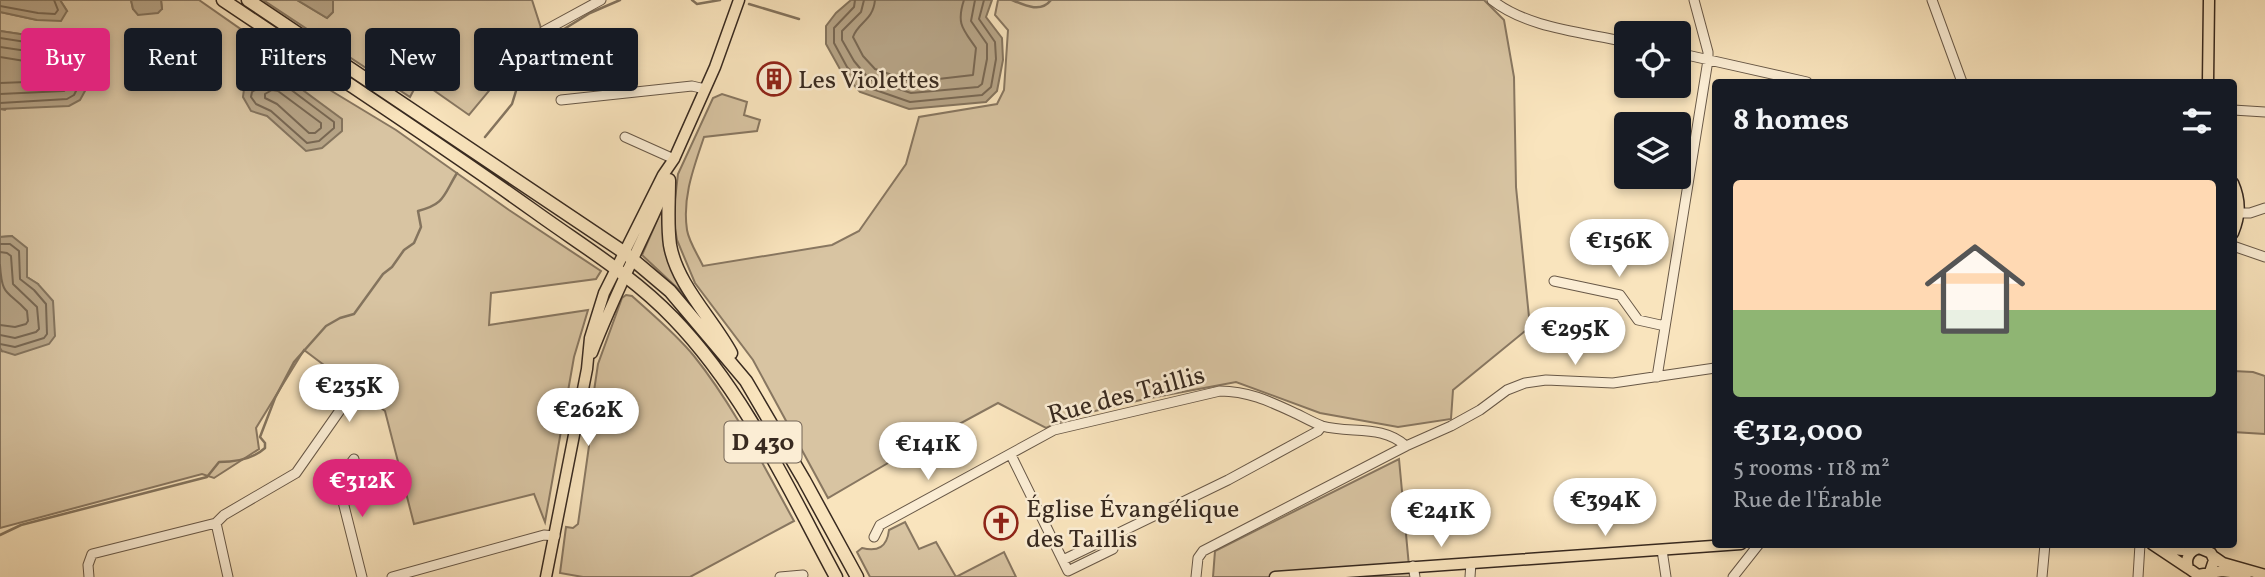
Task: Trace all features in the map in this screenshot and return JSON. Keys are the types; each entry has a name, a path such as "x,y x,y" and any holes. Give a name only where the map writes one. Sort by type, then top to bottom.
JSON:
{"highway":[{"name":"D 430","path":"223,0 485,176 643,289 702,351 731,390 770,455 836,577"},
{"name":"D 430","path":"248,0 629,257 670,291 746,381 857,577"},
{"path":"669,180 670,246 677,267 720,333 746,381"}],"main road":[{"path":"546,577 596,316 669,180 674,159 715,67 739,0"},
{"path":"2208,79 2209,0"},
{"path":"629,257 663,175 674,159"},
{"path":"2237,192 2245,213 2237,225"},
{"path":"1275,577 1414,572 1471,563 1712,546"},
{"path":"2158,548 2200,574 2249,572 2265,575"},
{"path":"2172,548 2210,551 2224,563 2240,566 2249,572"},
{"path":"2195,548 2188,557 2200,574"},
{"path":"2200,574 2214,565 2210,551"}],"street":[{"path":"550,28 601,0"},
{"path":"1492,0 1522,19 1614,39"},
{"path":"1657,377 1708,60 1694,0"},
{"path":"1932,0 1961,79"},
{"path":"1691,56 1794,79"},
{"path":"561,100 692,86 705,89"},
{"path":"2237,110 2265,112"},
{"path":"625,137 674,159"},
{"path":"2245,213 2265,208"},
{"path":"2237,247 2265,257"},
{"path":"1555,281 1620,295 1638,320 1665,326"},
{"path":"1196,577 1198,558 1203,551 1405,446 1456,424 1507,390 1525,383 1546,380 1612,383 1712,368"},
{"name":"Rue des Taillis","path":"874,537 880,525 1054,430 1220,391 1240,391 1322,426 1378,431 1397,438 1405,446"},
{"path":"89,577 88,565 92,554 216,523 223,515 296,473 350,396"},
{"path":"1063,560 1227,480 1318,431 1322,426"},
{"path":"1011,455 1068,571 1113,549 1107,538"},
{"path":"354,459 340,478 339,486 362,577"},
{"path":"216,523 228,577"},
{"path":"392,577 544,535 555,536"},
{"path":"1733,577 1756,548"},
{"path":"2042,577 2045,548"},
{"path":"2138,577 2140,548"},
{"path":"1662,550 1666,577"},
{"path":"1469,577 1471,563"},
{"path":"780,577 803,575"}],"shaded area":[{"path":"60,0 131,0 133,9 162,9 161,0 199,0 239,28 236,28 236,91 332,91 396,130 601,271 596,279 491,293 489,325 588,310 574,357 545,522 534,494 414,524 385,411 304,350 256,428 259,449 214,478 202,474 0,528 0,348 2,351 38,284 27,277 12,236 0,237 0,109 5,110 21,90 110,91 110,28 21,28 21,34 0,31 0,12 37,20 67,11"},
{"path":"263,0 297,0 327,18 333,12 333,0 532,0 541,28 474,28 474,91 489,91 469,115 435,91 460,91 460,28 365,28 365,67 351,58 351,28 305,28"},
{"path":"998,0 1484,0 1504,20 1514,77 1516,187 1530,327 1453,390 1451,419 1398,427 1320,413 1236,382 1074,416 1046,428 998,403 828,498 753,360 695,283 677,240 673,217 678,174 713,98 722,94 747,102 744,115 760,120 757,131 704,137 690,182 686,206 687,230 703,266 832,245 859,231 906,164 919,117 997,104 1004,90 1008,30 995,15"},
{"path":"401,91 413,91 410,97"},
{"path":"663,209 689,299 642,255"},
{"path":"626,295 632,296 672,332 709,375 747,436 794,521 690,577 583,577 560,573 566,527 573,528 578,524 598,364 622,298"},
{"path":"2237,371 2265,376 2265,434 2237,432"},
{"path":"1399,459 1410,577 1213,577 1215,551"},
{"path":"905,522 919,549 936,542 956,577 870,577 857,552 862,548 881,547 889,530"},
{"path":"1004,552 1016,577 956,577"}],"water":[{"path":"0,0 60,0 67,11 61,21 37,20 0,12"},
{"path":"131,0 161,0 162,9 158,13 138,15"},
{"path":"297,0 333,0 333,12 327,18"},
{"path":"851,0 992,0 986,17 1002,38 1003,60 997,91 986,102 909,109 860,92 841,71 826,44 826,26"},
{"path":"0,31 21,34 21,91 85,91 80,100 69,106 0,109"},
{"path":"244,91 304,91 342,119 342,131 322,148 306,151 267,116 251,111 243,97"},
{"path":"12,236 27,248 27,277 38,284 53,301 55,336 49,344 15,355 0,348 0,237"}],"waterway":[{"path":"485,137 512,104 527,55 590,13 620,0"},
{"path":"692,0 697,4 720,0"},
{"path":"1012,0 1038,7 1051,0"},
{"path":"749,4 799,19"},
{"path":"0,535 21,525 207,477 219,462 243,460 260,452 265,448 260,437 275,398 294,362 326,326 354,314 383,274 392,267 404,250 414,243 421,227 418,211 439,202 457,173"}],"place":[{"name":"Les Violettes","path":"774,79"},
{"name":"Église Évangélique des Taillis","path":"1001,523"}]}
